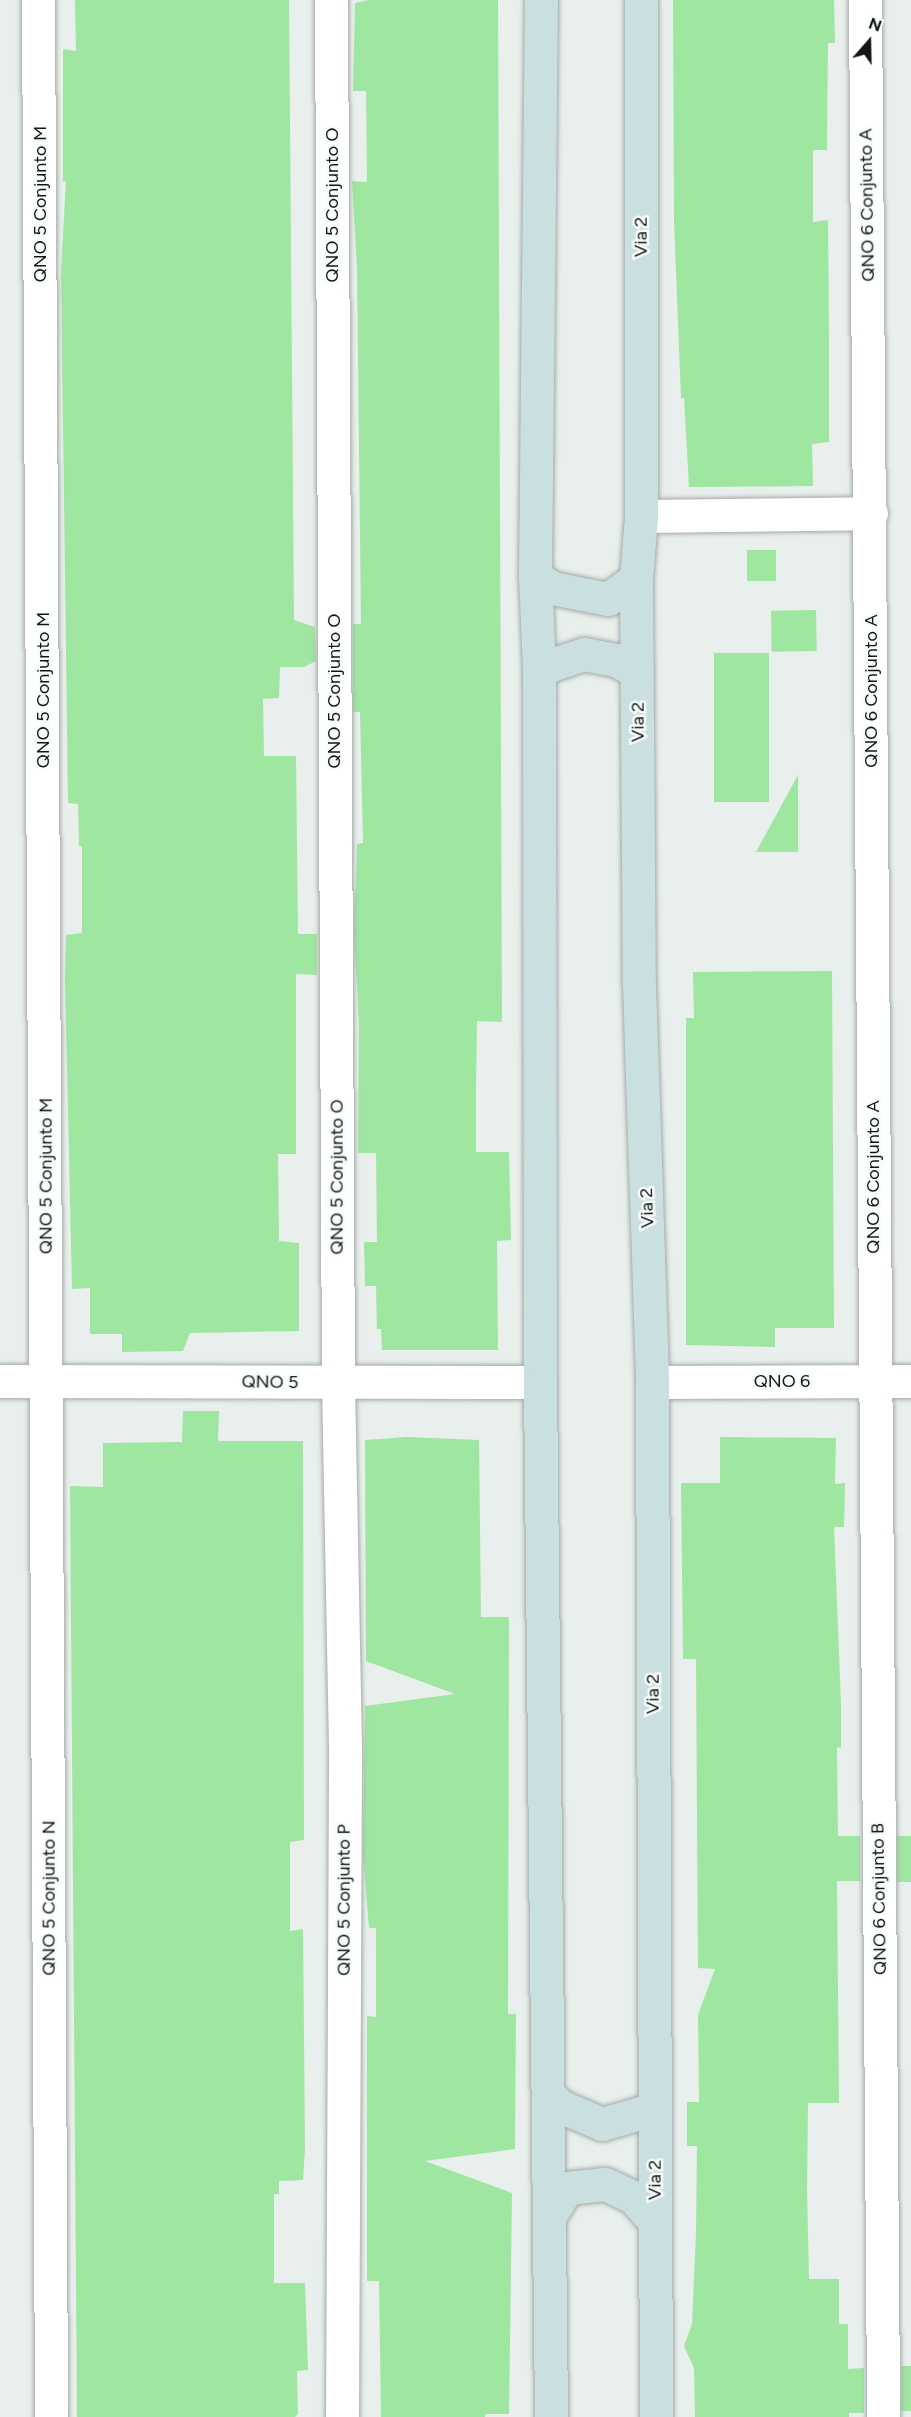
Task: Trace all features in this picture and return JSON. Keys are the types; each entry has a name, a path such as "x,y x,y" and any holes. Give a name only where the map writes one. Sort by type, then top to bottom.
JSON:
{"main road":[{"path":"541,0 536,576 539,669 540,1382 551,2417"},
{"name":"Via 2","path":"640,0 641,516 636,579 639,984 652,1382 656,2417"},
{"path":"536,576 552,588 608,600 636,579"},
{"path":"539,669 584,654 616,660 637,672"},
{"path":"549,2095 560,2106 602,2124 654,2109"},
{"path":"549,2217 567,2188 604,2184 633,2197 655,2222"}],"street":[{"name":"QNO 5 Conjunto M","path":"38,0 48,1380"},
{"name":"QNO 5 Conjunto O","path":"331,0 338,1383"},
{"name":"QNO 6 Conjunto A","path":"864,0 871,513 874,1381"},
{"path":"641,516 871,513"},
{"name":"QNO 5 Conjunto N","path":"48,1380 51,2417"},
{"name":"QNO 5","path":"0,1381 540,1382"},
{"name":"QNO 6 Conjunto B","path":"874,1381 883,2417"},
{"name":"QNO 6","path":"652,1382 911,1381"},
{"name":"QNO 5 Conjunto P","path":"338,1383 345,1762 342,2417"}],"building":[{"path":"75,0 289,0 294,620 315,627 316,661 304,667 280,667 279,698 263,699 264,756 296,756 298,934 317,934 317,975 296,974 296,1154 278,1154 279,1241 299,1243 299,1331 190,1333 183,1351 122,1352 122,1334 90,1334 90,1288 72,1289 66,935 82,933 82,846 79,846 78,804 68,803 61,271 66,181 63,182 63,49 76,51"},
{"path":"369,0 498,0 502,1022 477,1021 476,1152 509,1152 511,1240 497,1241 498,1350 382,1350 381,1329 377,1329 376,1286 365,1286 364,1242 377,1242 376,1153 358,1153 359,1022 354,934 357,844 363,843 360,712 353,712 353,624 361,624 357,269 352,181 367,182 366,91 353,91 355,3"},
{"path":"673,0 834,0 835,43 828,43 827,150 813,150 813,222 828,220 829,442 812,444 813,486 689,487 684,398 681,398 674,222"},
{"path":"747,550 776,550 776,581 747,581"},
{"path":"816,610 817,651 772,652 771,611"},
{"path":"714,653 769,653 769,802 714,802"},
{"path":"798,775 798,852 756,852"},
{"path":"832,971 834,1328 775,1328 775,1347 686,1345 686,1018 694,1018 693,972"},
{"path":"183,1411 219,1411 218,1441 303,1441 304,1840 290,1842 290,1931 303,1929 305,2149 303,2180 279,2181 279,2194 274,2194 274,2283 305,2283 308,2370 297,2371 298,2414 295,2417 77,2417 70,1486 103,1487 103,1443 182,1442"},
{"path":"407,1437 479,1440 481,1617 509,1617 508,2014 516,2014 515,2149 425,2161 512,2193 509,2414 485,2414 485,2417 381,2417 379,2281 367,2281 367,2016 376,2017 376,1928 369,1928 363,1854 365,1706 455,1694 366,1661 365,1440"},
{"path":"720,1437 836,1438 835,1484 845,1483 844,1527 834,1527 841,1704 841,1748 837,1747 838,1836 860,1836 860,1881 837,1881 839,2103 808,2103 807,2190 809,2279 839,2279 839,2324 848,2324 848,2369 864,2368 864,2413 849,2413 849,2417 695,2417 694,2368 684,2346 692,2324 696,2233 697,2146 687,2146 687,2102 699,2102 698,2015 715,1969 698,1968 696,1659 683,1659 681,1483 720,1483"},
{"path":"897,1836 911,1836 911,1882 897,1882"},
{"path":"901,2366 911,2366 911,2411 901,2411"}]}
